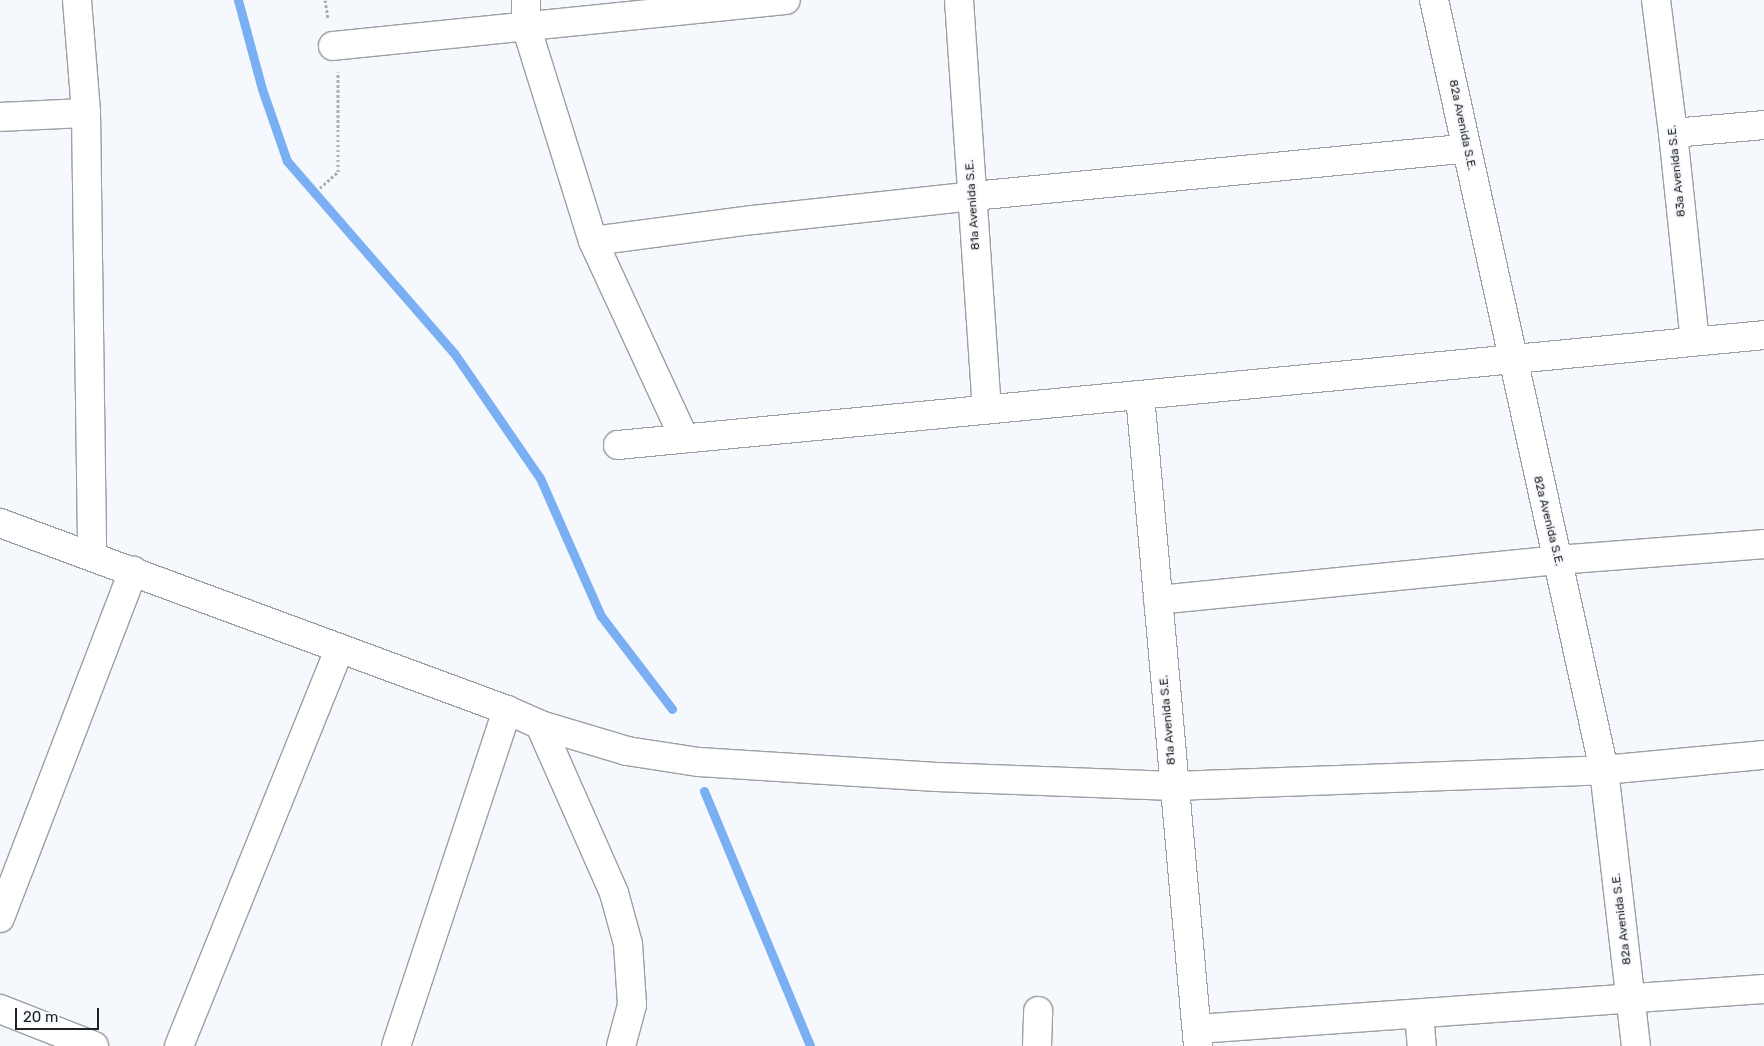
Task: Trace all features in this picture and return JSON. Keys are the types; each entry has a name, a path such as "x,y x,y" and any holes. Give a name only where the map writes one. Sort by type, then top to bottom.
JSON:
{"street":[{"path":"77,0 86,113 92,556"},
{"path":"333,46 526,13 786,0"},
{"name":"81a Avenida S.E.","path":"959,0 987,410"},
{"name":"82a Avenida S.E.","path":"1434,0 1539,483 1558,560 1604,770 1636,1046"},
{"name":"83a Avenida S.E.","path":"1656,0 1673,133 1695,342"},
{"path":"526,13 594,241 684,438"},
{"path":"0,117 86,113"},
{"path":"1673,133 1764,125"},
{"path":"594,241 753,220 972,196 1467,148"},
{"path":"618,445 1764,335"},
{"name":"81a Avenida S.E.","path":"1140,395 1197,1037"},
{"path":"0,523 507,710 540,724 627,751 699,762 927,776 1174,786 1604,770 1764,755"},
{"path":"1158,600 1558,560 1764,544"},
{"path":"0,918 132,571"},
{"path":"179,1046 340,648"},
{"path":"396,1046 507,710"},
{"path":"540,724 614,892 628,944 632,1005 622,1046"},
{"path":"1197,1037 1419,1014 1764,989"},
{"path":"0,1009 94,1046"},
{"path":"1037,1046 1038,1011"},
{"path":"1419,1014 1422,1046"}],"path":[{"path":"320,188 338,172 338,72 325,0"}],"waterway":[{"path":"238,0 262,89 287,161 454,353 540,478 601,616 672,709"},
{"path":"704,791 810,1046"}]}
